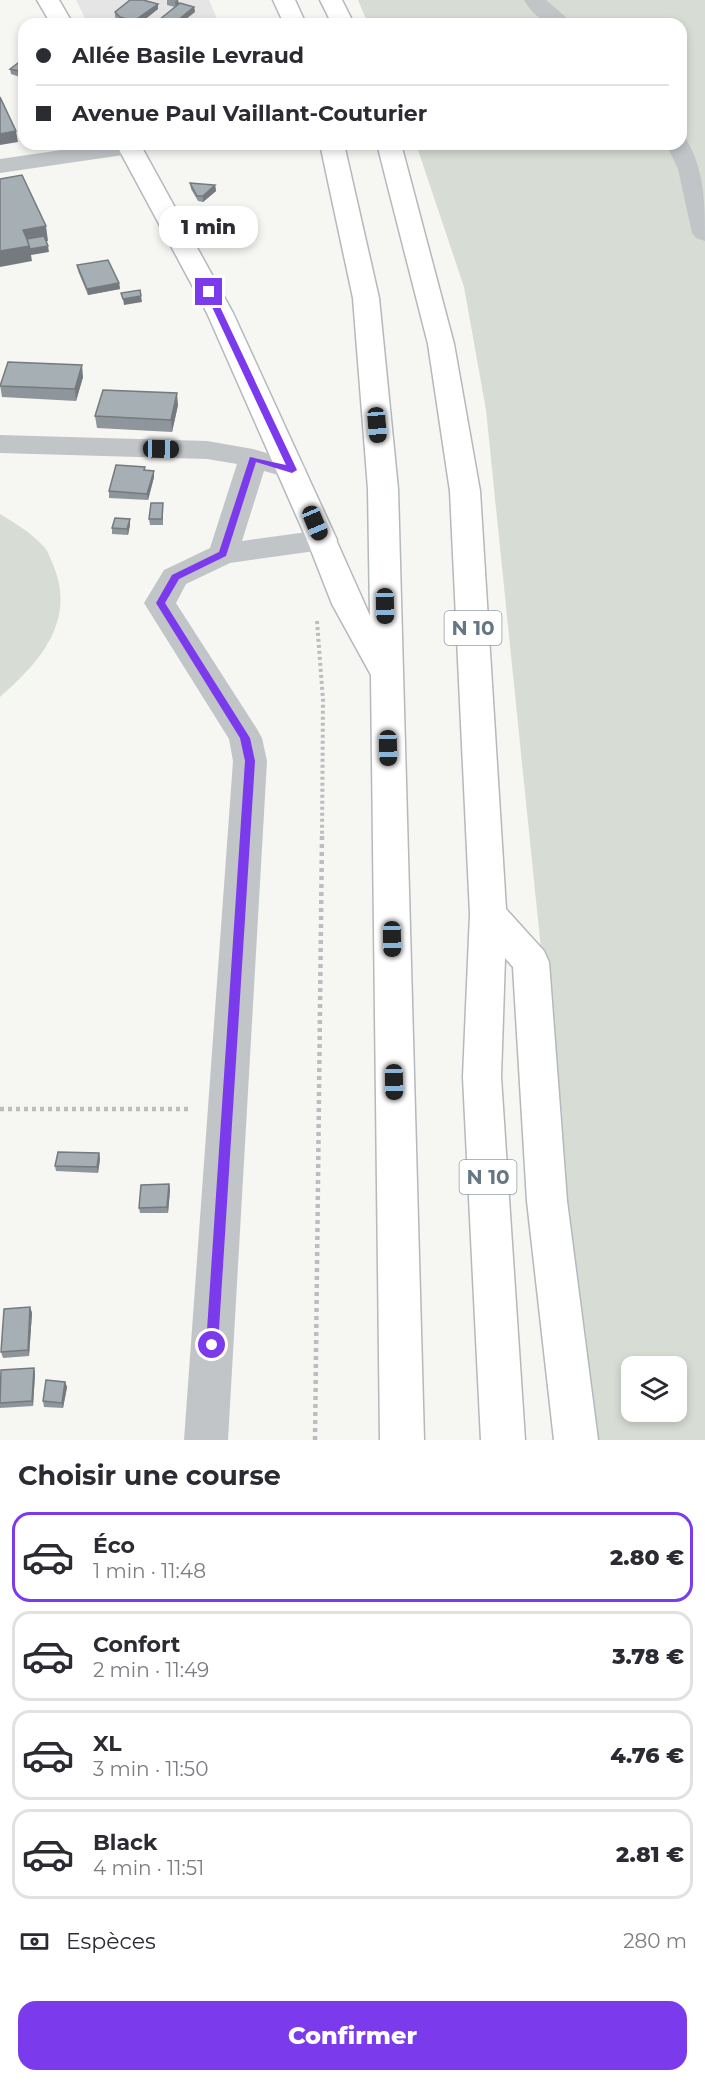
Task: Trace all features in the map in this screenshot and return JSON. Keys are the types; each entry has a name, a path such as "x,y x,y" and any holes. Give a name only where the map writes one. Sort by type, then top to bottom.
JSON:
{"main road":[{"path":"48,0 58,18"},
{"path":"284,0 292,18"},
{"path":"331,0 340,18"},
{"path":"132,150 220,313 292,470 348,604 386,676"},
{"path":"333,150 366,298 383,489 402,1440"},
{"name":"N 10","path":"391,150 441,344 465,491 488,914 482,1077 503,1440"},
{"path":"488,914 531,962 547,1201 576,1440"}],"street":[{"path":"535,0 555,18"},
{"path":"0,166 98,150"},
{"path":"681,150 690,169 705,233"},
{"path":"0,444 207,450 253,458 292,470"},
{"path":"223,554 253,458"},
{"path":"206,1440 250,761 245,738 160,603 175,577 223,554 322,540"}],"path":[{"path":"315,1440 322,712 316,612"},
{"path":"0,1109 227,1109"}],"shaded area":[{"path":"76,0 209,0 216,18 85,18"},
{"path":"358,0 705,0 705,1440 591,1440 486,410 464,287 418,150 687,150 687,18 366,18"},
{"path":"0,514 29,533 46,549 60,587 60,606 57,623 50,640 28,670 0,697"}],"building":[{"path":"130,0 143,0 158,4 138,18 124,18 115,12"},
{"path":"180,3 194,7 180,18 161,18"},
{"path":"18,63 18,71 10,69"},
{"path":"0,97 16,131 0,134"},
{"path":"22,175 46,226 23,230 30,246 0,251 0,179"},
{"path":"190,183 215,185 203,196 197,196"},
{"path":"44,236 48,246 30,249 27,239"},
{"path":"108,260 119,283 87,289 77,265"},
{"path":"140,290 141,296 123,299 121,293"},
{"path":"8,362 82,365 75,389 0,386"},
{"path":"103,390 177,393 171,420 95,416"},
{"path":"116,465 145,467 144,470 154,471 147,494 109,491"},
{"path":"151,503 163,503 162,519 149,519"},
{"path":"115,518 130,519 127,529 112,528"},
{"path":"58,1152 99,1153 97,1167 55,1166"},
{"path":"169,1184 167,1207 139,1208 141,1185"},
{"path":"30,1307 28,1350 1,1352 4,1309"},
{"path":"34,1368 32,1401 0,1403 1,1370"},
{"path":"46,1380 65,1382 62,1403 43,1401"}],"route":[{"path":"209,292 292,470 253,458 223,554 175,577 160,603 245,738 250,761 212,1345"}]}
